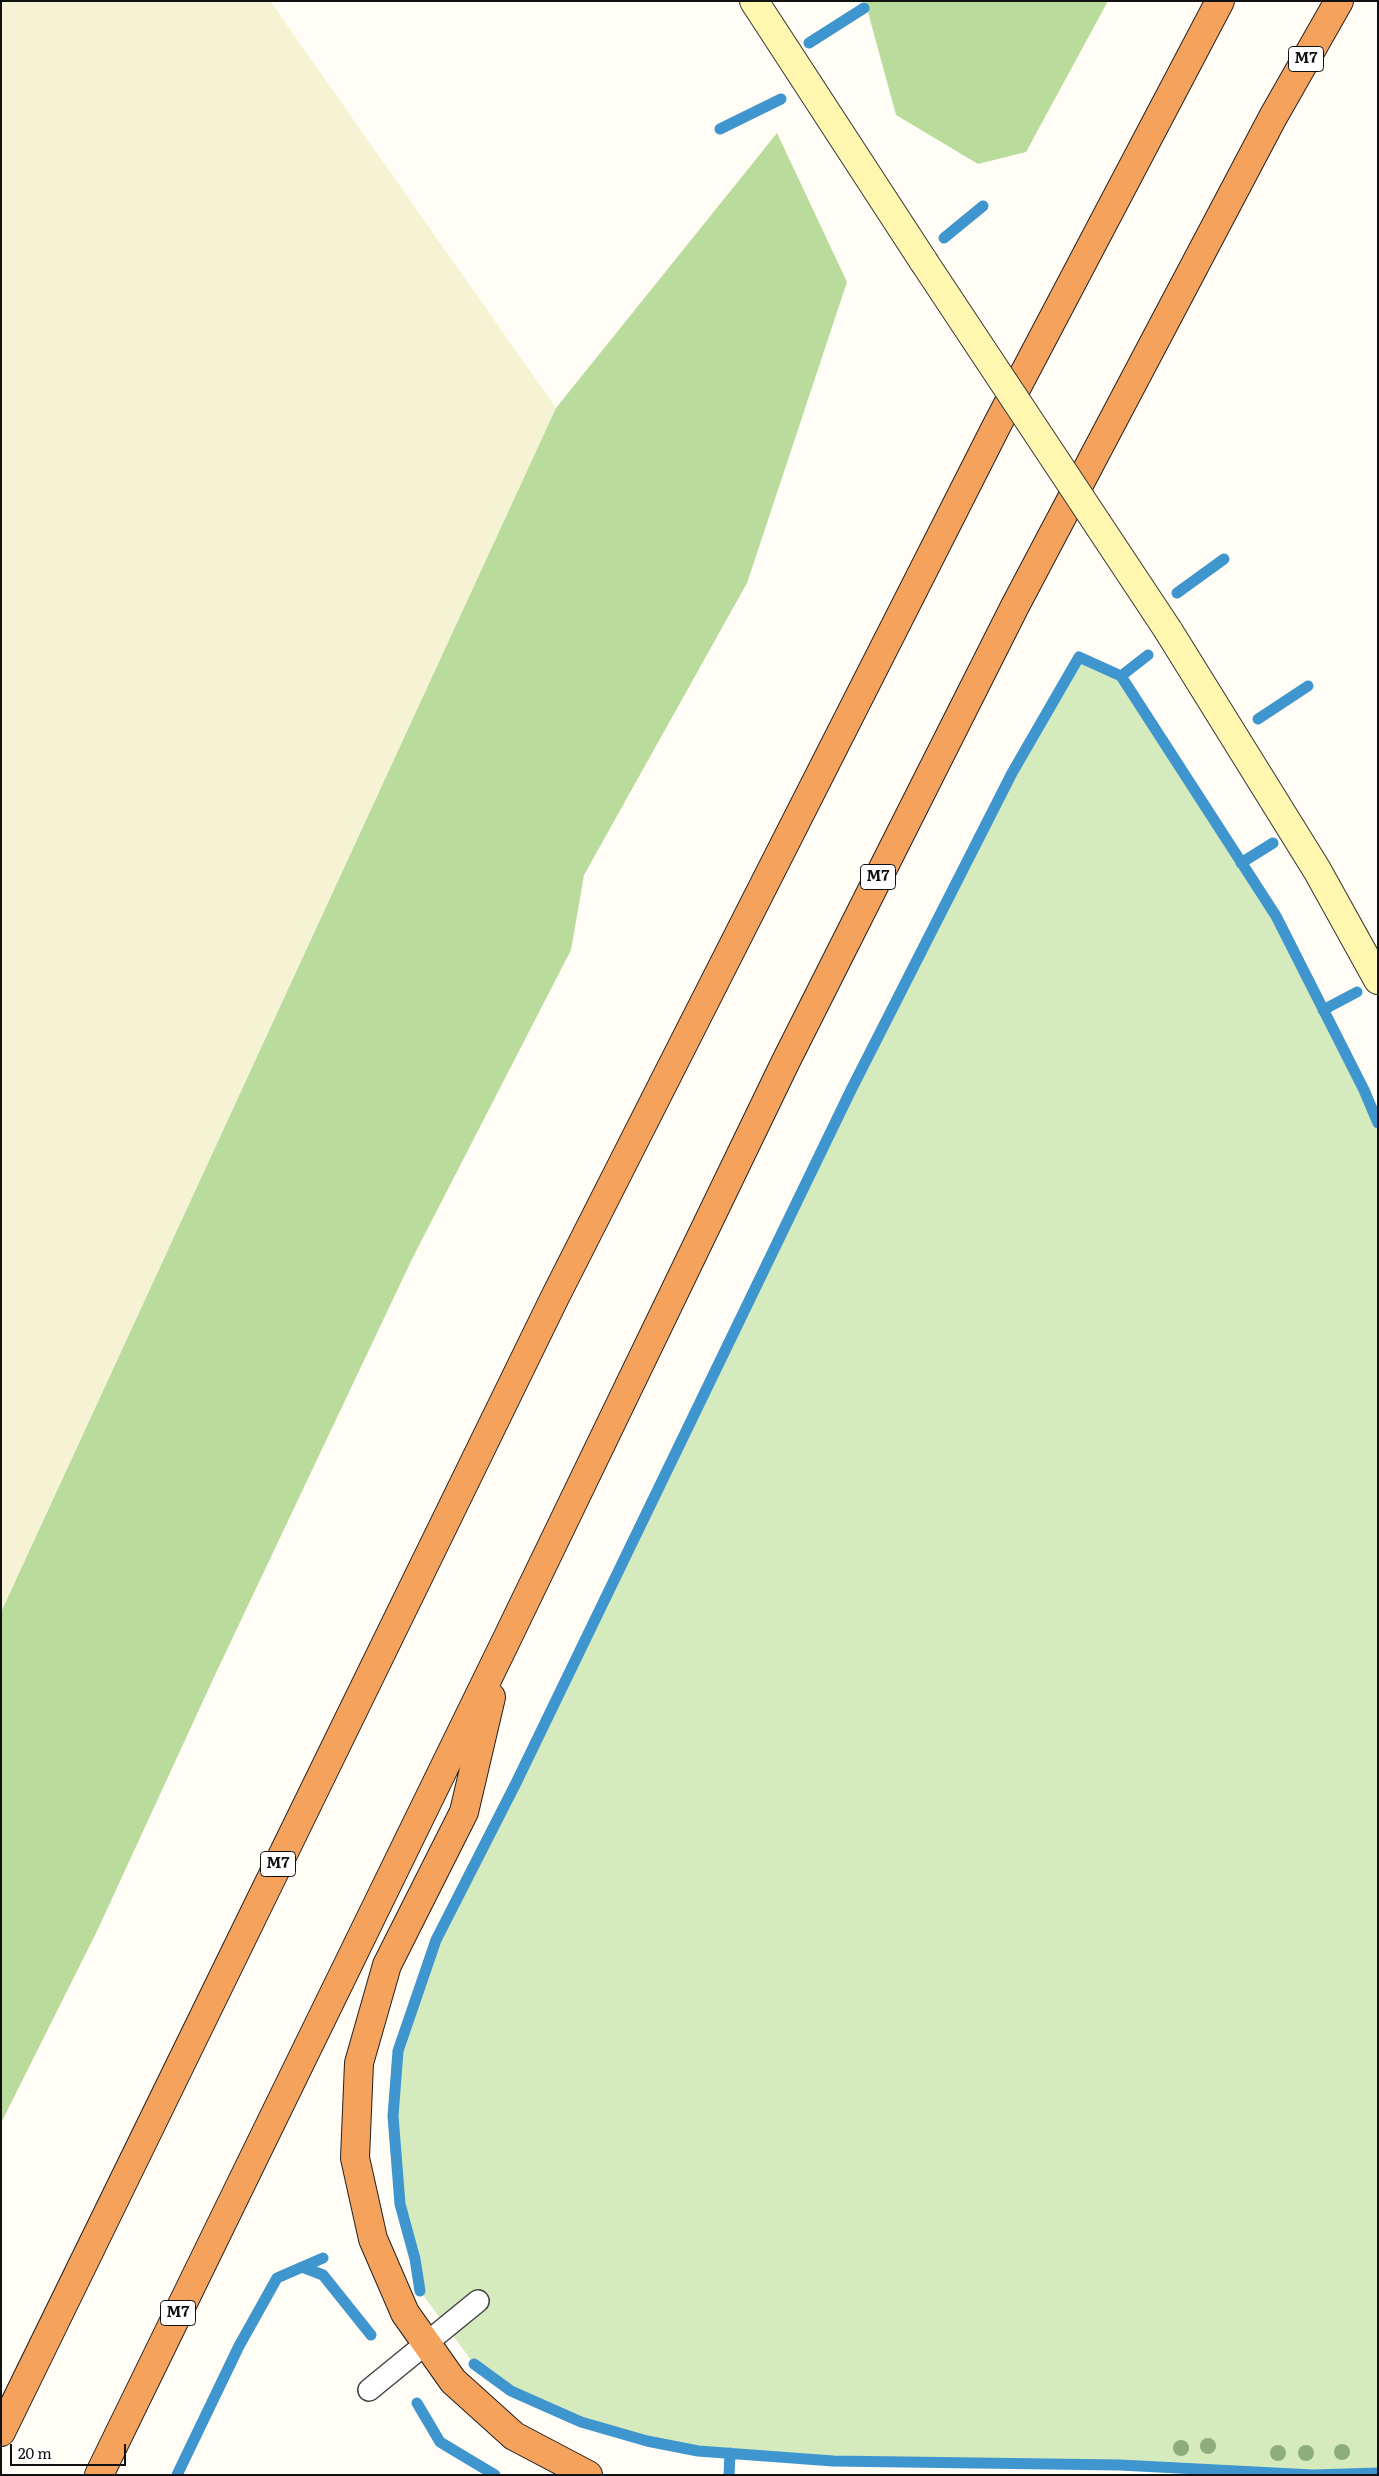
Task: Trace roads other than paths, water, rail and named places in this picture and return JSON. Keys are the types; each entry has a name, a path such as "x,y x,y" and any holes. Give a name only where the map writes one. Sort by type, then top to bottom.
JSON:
{"highway":[{"name":"M7","path":"1,2432 555,1297 997,425 1220,1"},
{"name":"M7","path":"99,2475 503,1647 786,1061 1015,606 1273,117 1339,1"},
{"path":"503,1647 464,1812 387,1965 359,2063 355,2158 373,2239 405,2313 453,2381 514,2436 588,2475"}],"main road":[{"path":"754,1 1168,630 1317,870 1378,980"}],"lane":[{"path":"369,2390 478,2301"}],"waterway":[{"path":"809,43 864,8"},
{"path":"720,129 781,99"},
{"path":"944,238 983,206"},
{"path":"1177,593 1224,559"},
{"path":"1121,676 1148,655"},
{"path":"420,2291 415,2259 400,2204 393,2116 398,2051 436,1940 516,1783 851,1090 1012,773 1079,657 1121,676 1276,916 1364,1090 1378,1123"},
{"path":"1258,719 1308,686"},
{"path":"1241,863 1273,843"},
{"path":"1323,1010 1357,992"},
{"path":"177,2475 239,2346 277,2278 323,2258"},
{"path":"302,2267 323,2275 371,2335"},
{"path":"474,2364 511,2391 581,2422 647,2441 698,2451 833,2461 1120,2465 1313,2475 1378,2473"},
{"path":"417,2403 440,2442 495,2475"},
{"path":"729,2475 730,2453"}]}
